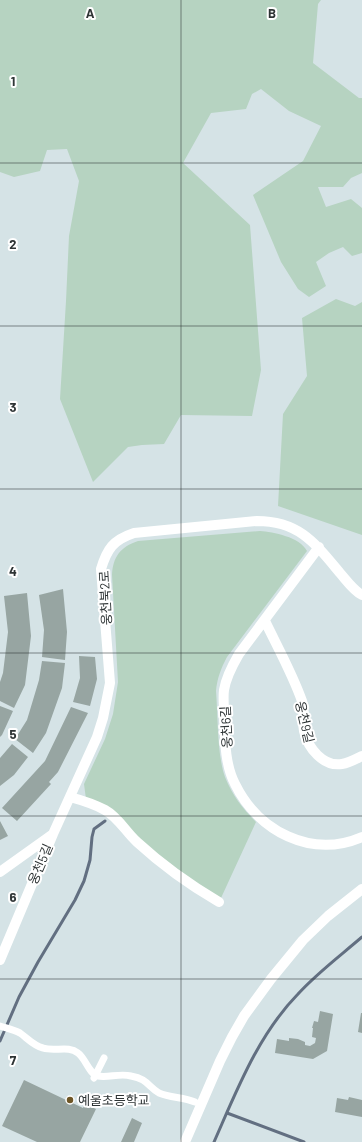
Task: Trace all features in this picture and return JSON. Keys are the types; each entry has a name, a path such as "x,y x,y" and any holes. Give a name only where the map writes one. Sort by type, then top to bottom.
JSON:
{"street":[{"name":"웅천북2로","path":"0,872 53,834 97,737 110,683 101,569 104,558 110,547 119,539 134,533 263,522 286,526 307,536 319,547 352,587 362,595"},
{"name":"웅천6길","path":"319,547 239,654 231,668 224,692 228,757 234,782 247,802 261,819 276,830 291,838 306,843 326,845 362,837"},
{"name":"웅천9길","path":"265,621 302,701 304,730 306,740 311,748 324,760 336,764 353,761 362,756"},
{"path":"70,797 104,809 112,815 137,842 172,871 199,891 219,902"},
{"name":"웅천5길","path":"0,960 53,834"},
{"path":"185,1142 232,1036 244,1016 271,978 304,940 328,916 362,889"},
{"path":"0,1026 18,1032 43,1048 68,1049 78,1052 84,1058 95,1077"},
{"path":"95,1077 104,1058"},
{"path":"95,1077 122,1074 132,1076 147,1082 158,1092 194,1102"}],"green space":[{"path":"0,0 321,0 318,4 313,63 359,98 362,98 362,173 351,178 343,187 318,187 326,207 351,199 362,208 362,253 352,256 343,247 329,253 316,262 326,286 309,297 298,289 281,262 253,195 303,161 321,126 289,111 261,89 252,94 246,109 211,113 183,163 250,225 261,370 252,416 181,415 164,444 128,447 93,482 60,399 69,236 79,181 67,149 47,150 40,171 14,177 0,172"},
{"path":"336,299 355,306 362,302 362,535 278,506 283,414 307,376 302,318"},
{"path":"260,531 286,536 299,542 307,551 227,657 218,678 216,691 219,747 222,768 234,796 256,822 221,898 188,878 86,799 84,784 105,739 113,714 118,682 112,575 116,558 126,546 138,541"}],"building":[{"path":"63,589 67,632 65,660 42,657 44,630 39,595"},
{"path":"27,593 31,636 25,685 14,708 0,701 0,682 3,673 8,632 4,596"},
{"path":"79,656 95,657 97,679 90,706 73,702 80,678"},
{"path":"42,661 65,663 62,688 46,733 33,753 15,739 27,720 39,680"},
{"path":"0,706 13,711 0,737"},
{"path":"71,707 88,713 58,772 49,782 51,784 17,821 2,808 45,761"},
{"path":"12,744 28,757 14,775 0,786 0,758"},
{"path":"0,821 8,836 0,840"},
{"path":"320,1011 333,1014 327,1051 313,1059 275,1053 277,1039 289,1041 289,1038 298,1039 305,1042 305,1045 310,1046 315,1043 316,1038 312,1037 312,1028 314,1021 318,1022"},
{"path":"362,1013 362,1033 358,1032"},
{"name":"예울초등학교","path":"24,1080 83,1108 85,1104 96,1109 80,1142 37,1142 2,1126"},
{"path":"349,1097 362,1100 362,1117 335,1112 337,1098 348,1100"},
{"path":"132,1118 142,1123 134,1142 121,1142"}],"waterway":[{"path":"0,1041 19,997 75,900 84,881 90,860 94,829 105,821"},
{"path":"214,1142 240,1083 271,1027 305,986 362,937"},
{"path":"227,1113 304,1142"}],"place":[{"name":"예울초등학교","path":"70,1100"}]}
